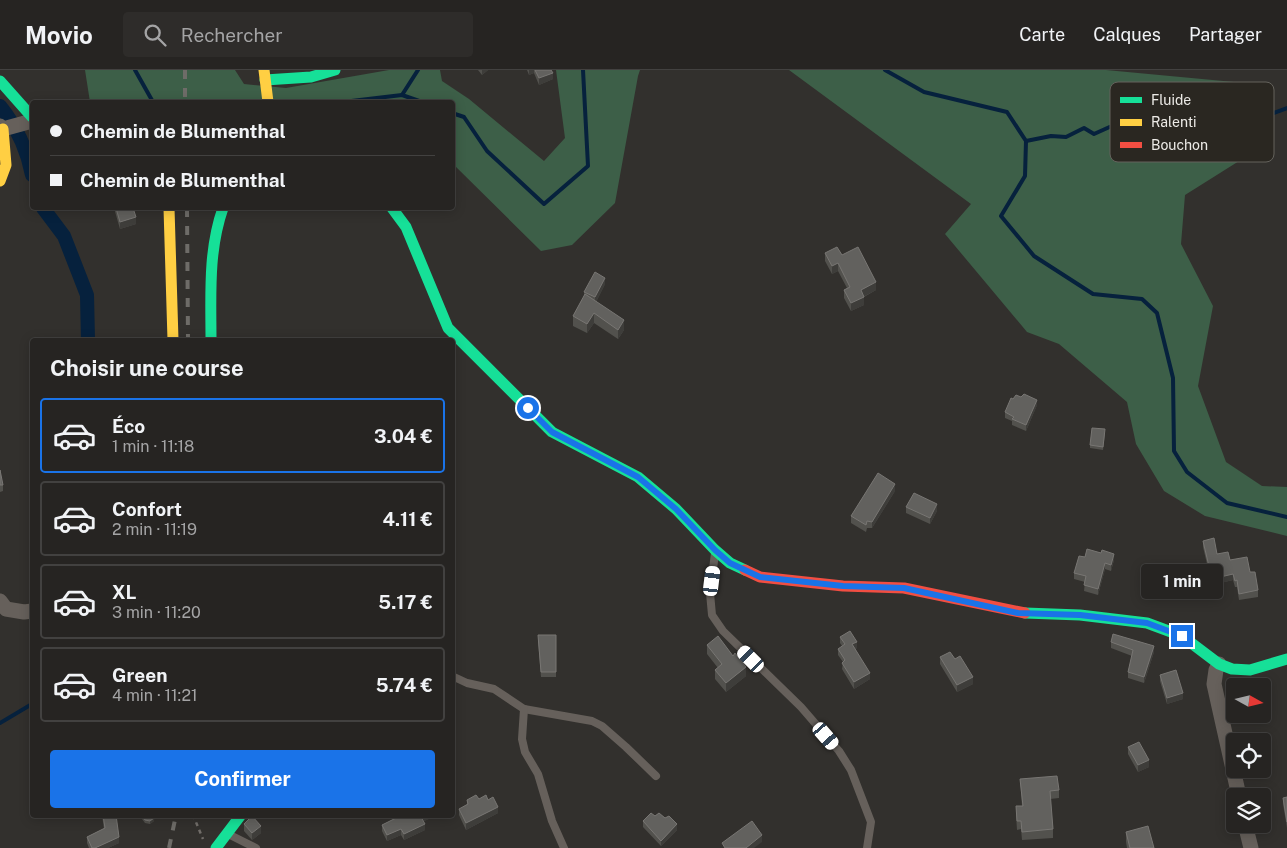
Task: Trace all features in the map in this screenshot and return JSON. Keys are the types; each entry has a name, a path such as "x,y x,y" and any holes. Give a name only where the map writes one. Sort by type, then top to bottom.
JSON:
{"street":[{"path":"268,99 265,75 311,77 326,71"},
{"path":"0,81 16,124 0,181"},
{"path":"168,210 173,338"},
{"path":"211,338 212,255 222,210"},
{"path":"393,210 406,227 448,328 552,432 638,477 676,509 730,563 760,577 843,586 904,588 1018,613 1080,615 1147,623 1182,636 1219,664 1232,669 1250,670 1287,659"},
{"path":"0,601 6,609 30,611"},
{"path":"1219,664 1214,684 1237,788"},
{"path":"216,848 238,818"},
{"path":"1247,833 1251,848"}],"lane":[{"path":"715,550 710,593 712,615 723,631 801,707 847,763 871,822 867,848"},
{"path":"455,677 494,689 524,709 592,721 602,726 656,776"},
{"path":"524,709 522,739 525,752 538,774 552,821 564,848"},
{"path":"226,833 256,848"}],"path":[{"path":"194,818 205,842"}],"green space":[{"path":"85,70 235,70 244,84 286,88 389,70 440,70 442,81 469,99 544,161 565,138 556,70 640,70 615,203 572,245 541,251 455,166 455,100 90,100"},
{"path":"789,70 1106,70 1234,82 1110,82 1110,162 1238,162 1185,195 1181,244 1213,306 1198,386 1226,462 1262,486 1287,487 1287,536 1205,516 1164,491 1136,444 1127,402 1059,344 1027,332 945,234 971,204"}],"building":[{"path":"535,70 551,70 553,73 539,78"},
{"path":"117,210 134,210 136,217 120,222"},
{"path":"837,247 842,255 858,247 876,282 861,290 864,297 851,303 844,290 850,287 838,263 832,266 825,253"},
{"path":"595,272 605,278 595,297 584,292"},
{"path":"585,294 624,320 618,330 594,313 587,324 573,316"},
{"path":"1024,394 1037,400 1026,425 1012,419 1014,417 1005,412 1011,398 1013,399 1016,395 1021,397"},
{"path":"1092,428 1105,429 1103,447 1090,445"},
{"path":"0,470 3,485 0,485"},
{"path":"878,473 895,484 872,522 867,521 866,525 851,516"},
{"path":"914,493 937,504 930,518 906,507"},
{"path":"1214,538 1217,554 1228,552 1230,560 1247,557 1250,572 1255,572 1258,590 1239,594 1237,580 1235,581 1233,574 1212,579 1203,541"},
{"path":"1087,549 1101,553 1102,550 1114,554 1111,565 1105,563 1098,589 1084,585 1086,576 1074,573 1079,556 1085,557"},
{"path":"850,631 857,642 852,644 870,673 854,682 842,663 845,660 838,649 845,644 840,637"},
{"path":"1113,634 1154,646 1144,677 1128,672 1133,650 1111,642"},
{"path":"538,635 556,635 556,672 541,672"},
{"path":"718,636 733,656 735,653 746,667 726,683 715,670 722,664 707,645"},
{"path":"950,652 955,659 960,656 973,677 957,685 940,657"},
{"path":"1176,670 1183,693 1167,698 1160,675"},
{"path":"1139,742 1149,760 1138,765 1128,747"},
{"path":"1057,776 1059,790 1050,791 1053,829 1022,832 1021,821 1017,821 1016,806 1023,806 1020,779"},
{"path":"476,795 479,799 486,795 488,800 493,797 498,807 466,823 459,809 468,804 467,800"},
{"path":"1287,797 1287,822 1283,798"},
{"path":"651,813 655,816 659,813 665,818 669,816 677,824 661,841 643,821"},
{"path":"103,818 116,818 119,837 92,848 87,837 105,828"},
{"path":"144,818 154,818 150,821"},
{"path":"250,818 254,818 261,826 252,833 244,824"},
{"path":"396,818 422,818 425,824 404,834 401,829 387,835 382,825"},
{"path":"752,821 762,835 746,848 725,848 722,843"},
{"path":"1148,826 1154,848 1130,848 1126,832"}],"waterway":[{"path":"135,70 152,100"},
{"path":"402,95 418,70"},
{"path":"455,114 464,117 487,151 544,204 588,166 583,70"},
{"path":"885,70 924,92 1007,112 1026,141 1025,176 1001,216 1034,256 1093,294 1142,299 1157,313 1173,378 1174,451 1187,472 1227,503 1287,517"},
{"path":"360,100 402,95 416,100"},
{"path":"0,106 21,139 30,167"},
{"path":"1274,113 1287,108"},
{"path":"1026,141 1051,136 1066,137 1084,128 1094,134 1110,127"},
{"path":"44,210 64,236 87,295 88,338"},
{"path":"0,723 30,705"}],"railway":[{"path":"185,70 185,100"},
{"path":"187,210 188,338"},
{"path":"169,848 175,818"}],"traffic: fast":[{"path":"265,80 311,77 335,70"},
{"path":"0,81 30,115"},
{"path":"211,338 213,257 218,224 222,210"},
{"path":"393,210 406,227 448,328 552,432 638,477 676,509 715,550 730,563 745,570"},
{"path":"1025,613 1080,615 1147,623 1182,636 1219,664 1232,669 1250,670 1287,659"},
{"path":"216,848 239,818"}],"traffic: slow":[{"path":"264,70 268,100"},
{"path":"0,181 6,165 3,129"},
{"path":"169,210 173,338"}],"traffic: jam":[{"path":"745,570 760,577 843,586 904,588 1025,613"}],"route":[{"path":"528,408 552,432 638,477 676,509 730,563 760,577 843,586 904,588 1018,613 1080,615 1147,623 1182,636"}]}
